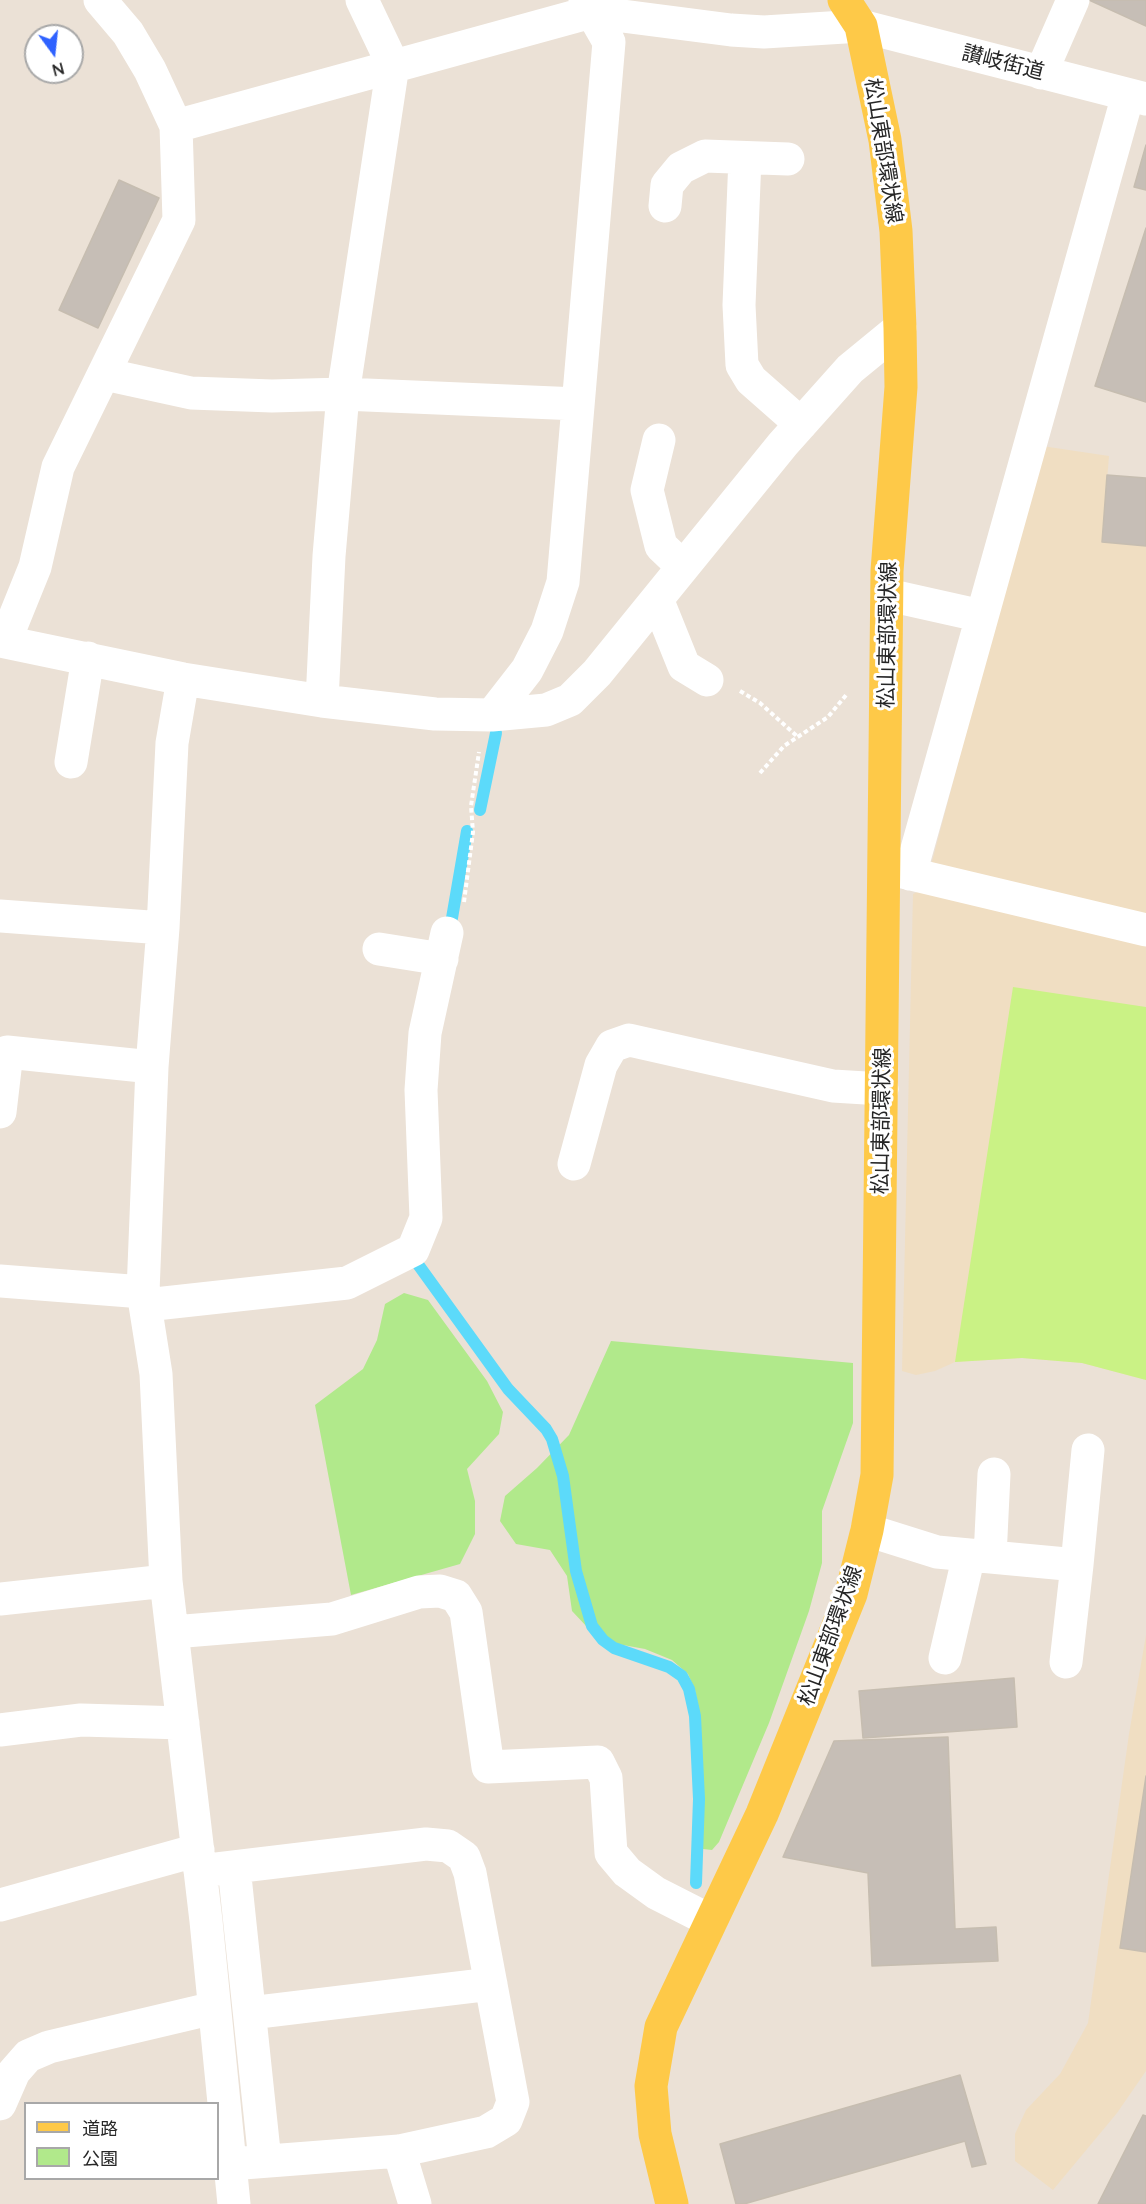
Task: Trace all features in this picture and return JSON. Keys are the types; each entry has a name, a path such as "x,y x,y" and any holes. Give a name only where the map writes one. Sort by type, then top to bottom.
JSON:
{"main road":[{"name":"松山東部環状線","path":"672,2204 655,2134 651,2086 661,2027 762,1814 851,1594 878,1474 882,1089 897,871 886,679 888,595 901,387 900,328 896,231 885,140 852,13"}],"street":[{"path":"100,0 134,42 176,126 179,220 58,467 35,567 2,641 183,679 322,701 435,714 492,715 546,710 570,700 597,673 801,424 850,369 900,328"},
{"path":"322,701 328,556 343,394 393,65 362,0"},
{"path":"1041,72 1073,0"},
{"path":"176,126 393,65 588,6 609,42 563,582 548,631 527,670 492,715"},
{"name":"讃岐街道","path":"588,6 730,30 764,32 852,13 1041,72 1137,97"},
{"path":"1137,97 982,616 897,871 1146,930"},
{"path":"665,206 667,185 681,168 705,156 788,159"},
{"path":"745,158 739,305 742,365 751,380 801,424"},
{"path":"104,374 190,393 272,396 343,394 578,404"},
{"path":"659,440 647,490 661,546 683,567"},
{"path":"888,595 982,616"},
{"path":"657,598 684,666 707,680"},
{"path":"71,762 88,658"},
{"path":"183,679 172,743 163,928 152,1067 144,1299 156,1374 166,1581 199,1860 234,2204"},
{"path":"0,916 163,928"},
{"path":"0,1281 144,1299 347,1283 413,1250 426,1218 421,1090 425,1033 444,946 379,949"},
{"path":"574,1164 601,1065 612,1046 629,1040 833,1086 882,1089"},
{"path":"0,1112 7,1052 152,1067"},
{"path":"1066,1662 1088,1450"},
{"path":"945,1658 980,1556 994,1474"},
{"path":"867,1530 937,1552 1077,1564"},
{"path":"0,1599 166,1581"},
{"path":"173,1632 332,1619 418,1592 440,1591 456,1596 466,1612 488,1767 598,1762 606,1778 611,1853 627,1872 656,1893 711,1921"},
{"path":"0,1730 81,1720 183,1723"},
{"path":"0,1905 199,1860 234,1867 426,1844 448,1846 464,1857 470,1873 513,2102 506,2120 486,2132 399,2151 230,2164"},
{"path":"234,1867 265,2161"},
{"path":"250,2013 491,1984"},
{"path":"0,2104 14,2072 28,2056 49,2047 214,2008"},
{"path":"399,2151 415,2204"}],"path":[{"path":"760,773 784,746 828,717 854,686 886,679"},
{"path":"707,680 736,689 760,703 798,737"},
{"path":"444,946 462,918 473,832 471,806 482,732 492,715"}],"shaded area":[{"path":"1042,446 1109,456 1102,542 1146,546 1146,1380 1082,1363 1022,1358 955,1362 935,1371 916,1375 902,1371 913,894 925,888"},
{"path":"1146,1635 1146,2071 1117,2113 1053,2190 1015,2161 1015,2134 1026,2110 1060,2074 1088,2023 1129,1734"}],"green space":[{"path":"1013,987 1146,1007 1146,1380 1082,1363 1022,1358 955,1362"},
{"path":"404,1293 428,1300 487,1381 503,1412 499,1434 467,1469 475,1501 475,1534 460,1564 351,1595 315,1405 363,1369 377,1340 385,1304"},
{"path":"611,1341 853,1363 853,1423 822,1511 822,1563 809,1611 769,1723 719,1842 712,1850 703,1849 700,1840 703,1801 700,1716 695,1690 688,1674 672,1660 645,1649 612,1643 588,1628 572,1611 567,1576 550,1550 516,1544 500,1521 505,1496 537,1468 569,1435"}],"building":[{"path":"1089,0 1146,0 1146,26"},
{"path":"1146,145 1146,190 1134,187"},
{"path":"119,180 159,198 98,328 59,310"},
{"path":"1146,228 1146,402 1095,386"},
{"path":"1107,475 1146,478 1146,546 1102,542"},
{"path":"1014,1678 1017,1727 863,1738 859,1691"},
{"path":"948,1737 955,1929 996,1927 998,1961 872,1966 868,1873 783,1857 834,1741"},
{"path":"1146,1776 1146,1952 1120,1948"},
{"path":"960,2075 986,2164 972,2167 965,2141 744,2204 736,2204 720,2144"},
{"path":"1143,2115 1146,2116 1146,2204 1098,2204"}],"waterway":[{"path":"480,810 496,733"},
{"path":"452,918 467,831"},
{"path":"417,1263 508,1389 546,1429 552,1439 563,1476 576,1571 592,1626 603,1640 614,1648 669,1667 682,1676 689,1689 695,1716 699,1799 696,1883"}]}
